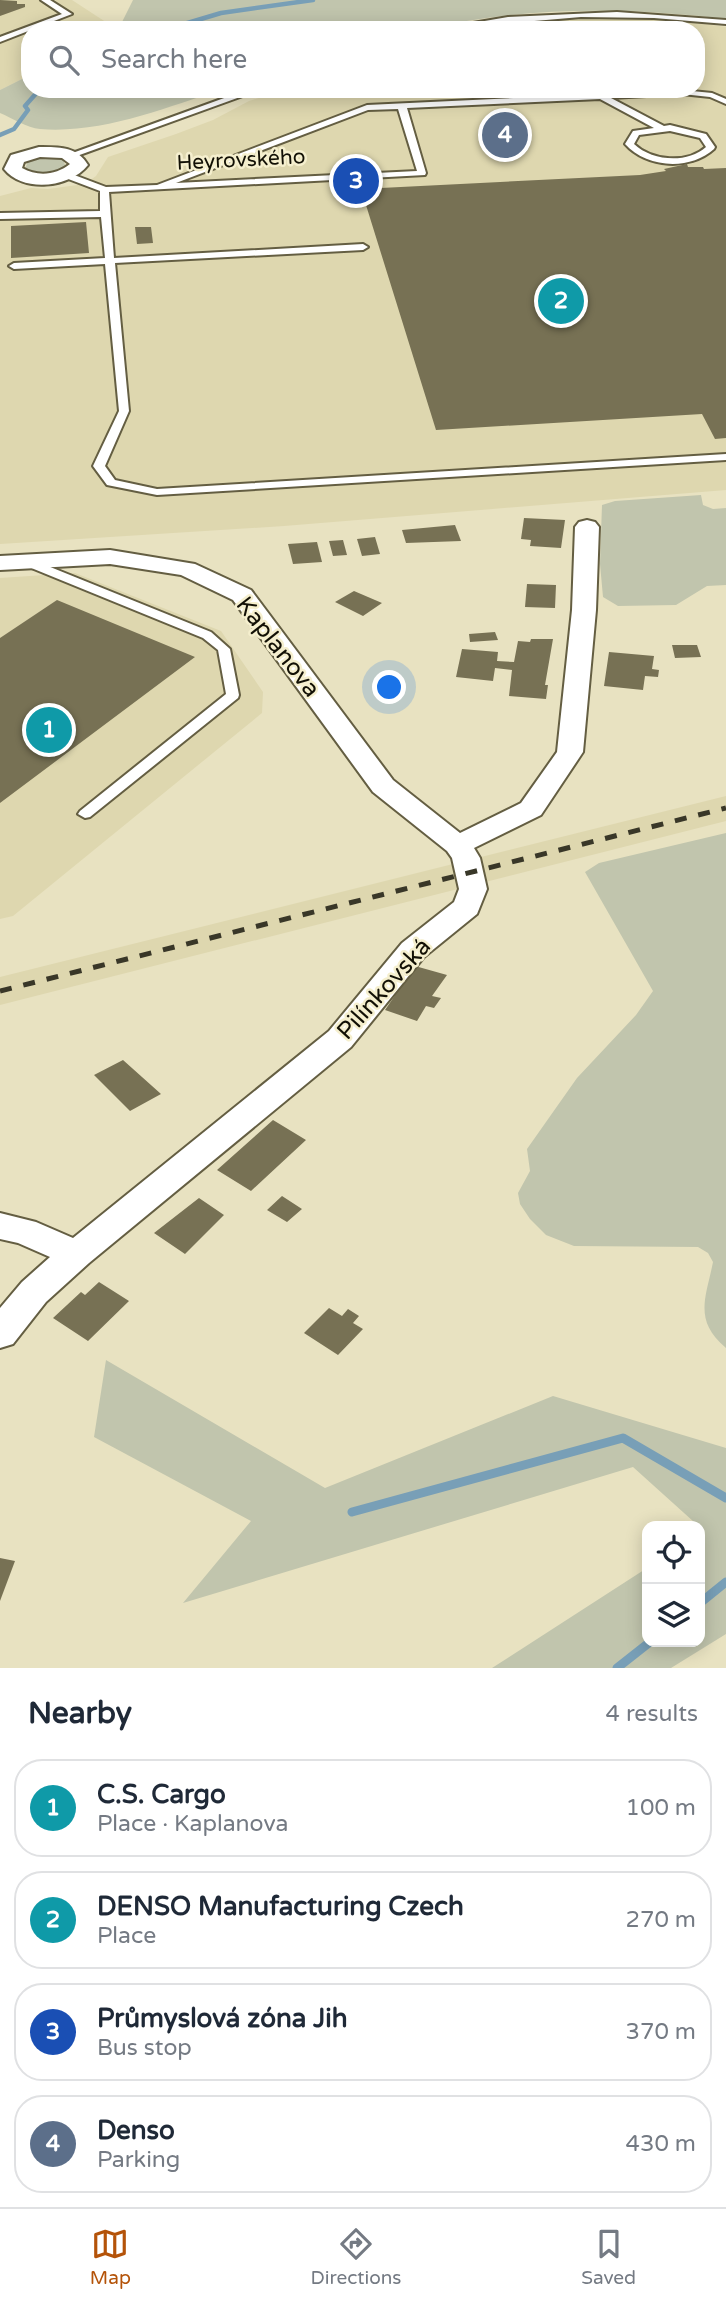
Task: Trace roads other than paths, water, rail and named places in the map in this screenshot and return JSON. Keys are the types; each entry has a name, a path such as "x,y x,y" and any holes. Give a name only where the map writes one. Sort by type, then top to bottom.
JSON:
{"street":[{"path":"0,151 21,166 39,178 66,174 79,165 71,155 47,152 21,166 0,182"},
{"path":"458,845 531,809 570,752 584,610 587,527"},
{"name":"Kaplanova","path":"0,563 110,557 187,569 242,595 383,786 458,845"},
{"name":"Pilínkovská","path":"0,1334 34,1292 77,1254 340,1039 413,950 467,907 472,889 466,858 458,845"},
{"path":"0,1226 24,1231 77,1254"}],"lane":[{"path":"45,0 68,14 50,21"},
{"path":"497,21 604,14 682,16 726,22"},
{"path":"0,40 21,32"},
{"path":"705,94 712,94 726,102"},
{"path":"71,155 135,135 234,98"},
{"path":"159,187 368,108 566,98"},
{"path":"606,98 661,128 696,133 708,139 711,147 698,157 670,160 642,154 629,144 636,133 661,128"},
{"name":"Heyrovského","path":"66,174 105,190 422,173 402,107"},
{"path":"105,190 124,411 99,466 111,484 157,492 726,457"},
{"path":"0,216 106,214"},
{"path":"14,266 363,247"},
{"path":"27,562 207,635 224,649 233,695 85,814"}],"waterway":[{"path":"194,21 221,13 313,0"},
{"path":"0,135 14,129 28,110 25,106 32,98"},
{"path":"352,1512 623,1438 726,1498"},
{"path":"705,1599 726,1582"},
{"path":"617,1668 644,1647"}],"railway":[{"path":"0,991 726,808"}],"place":[{"name":"Denso","path":"505,135"},
{"name":"Průmyslová zóna Jih","path":"356,181"},
{"name":"DENSO Manufacturing Czech","path":"561,301"},
{"name":"C.S. Cargo","path":"49,730"}]}
